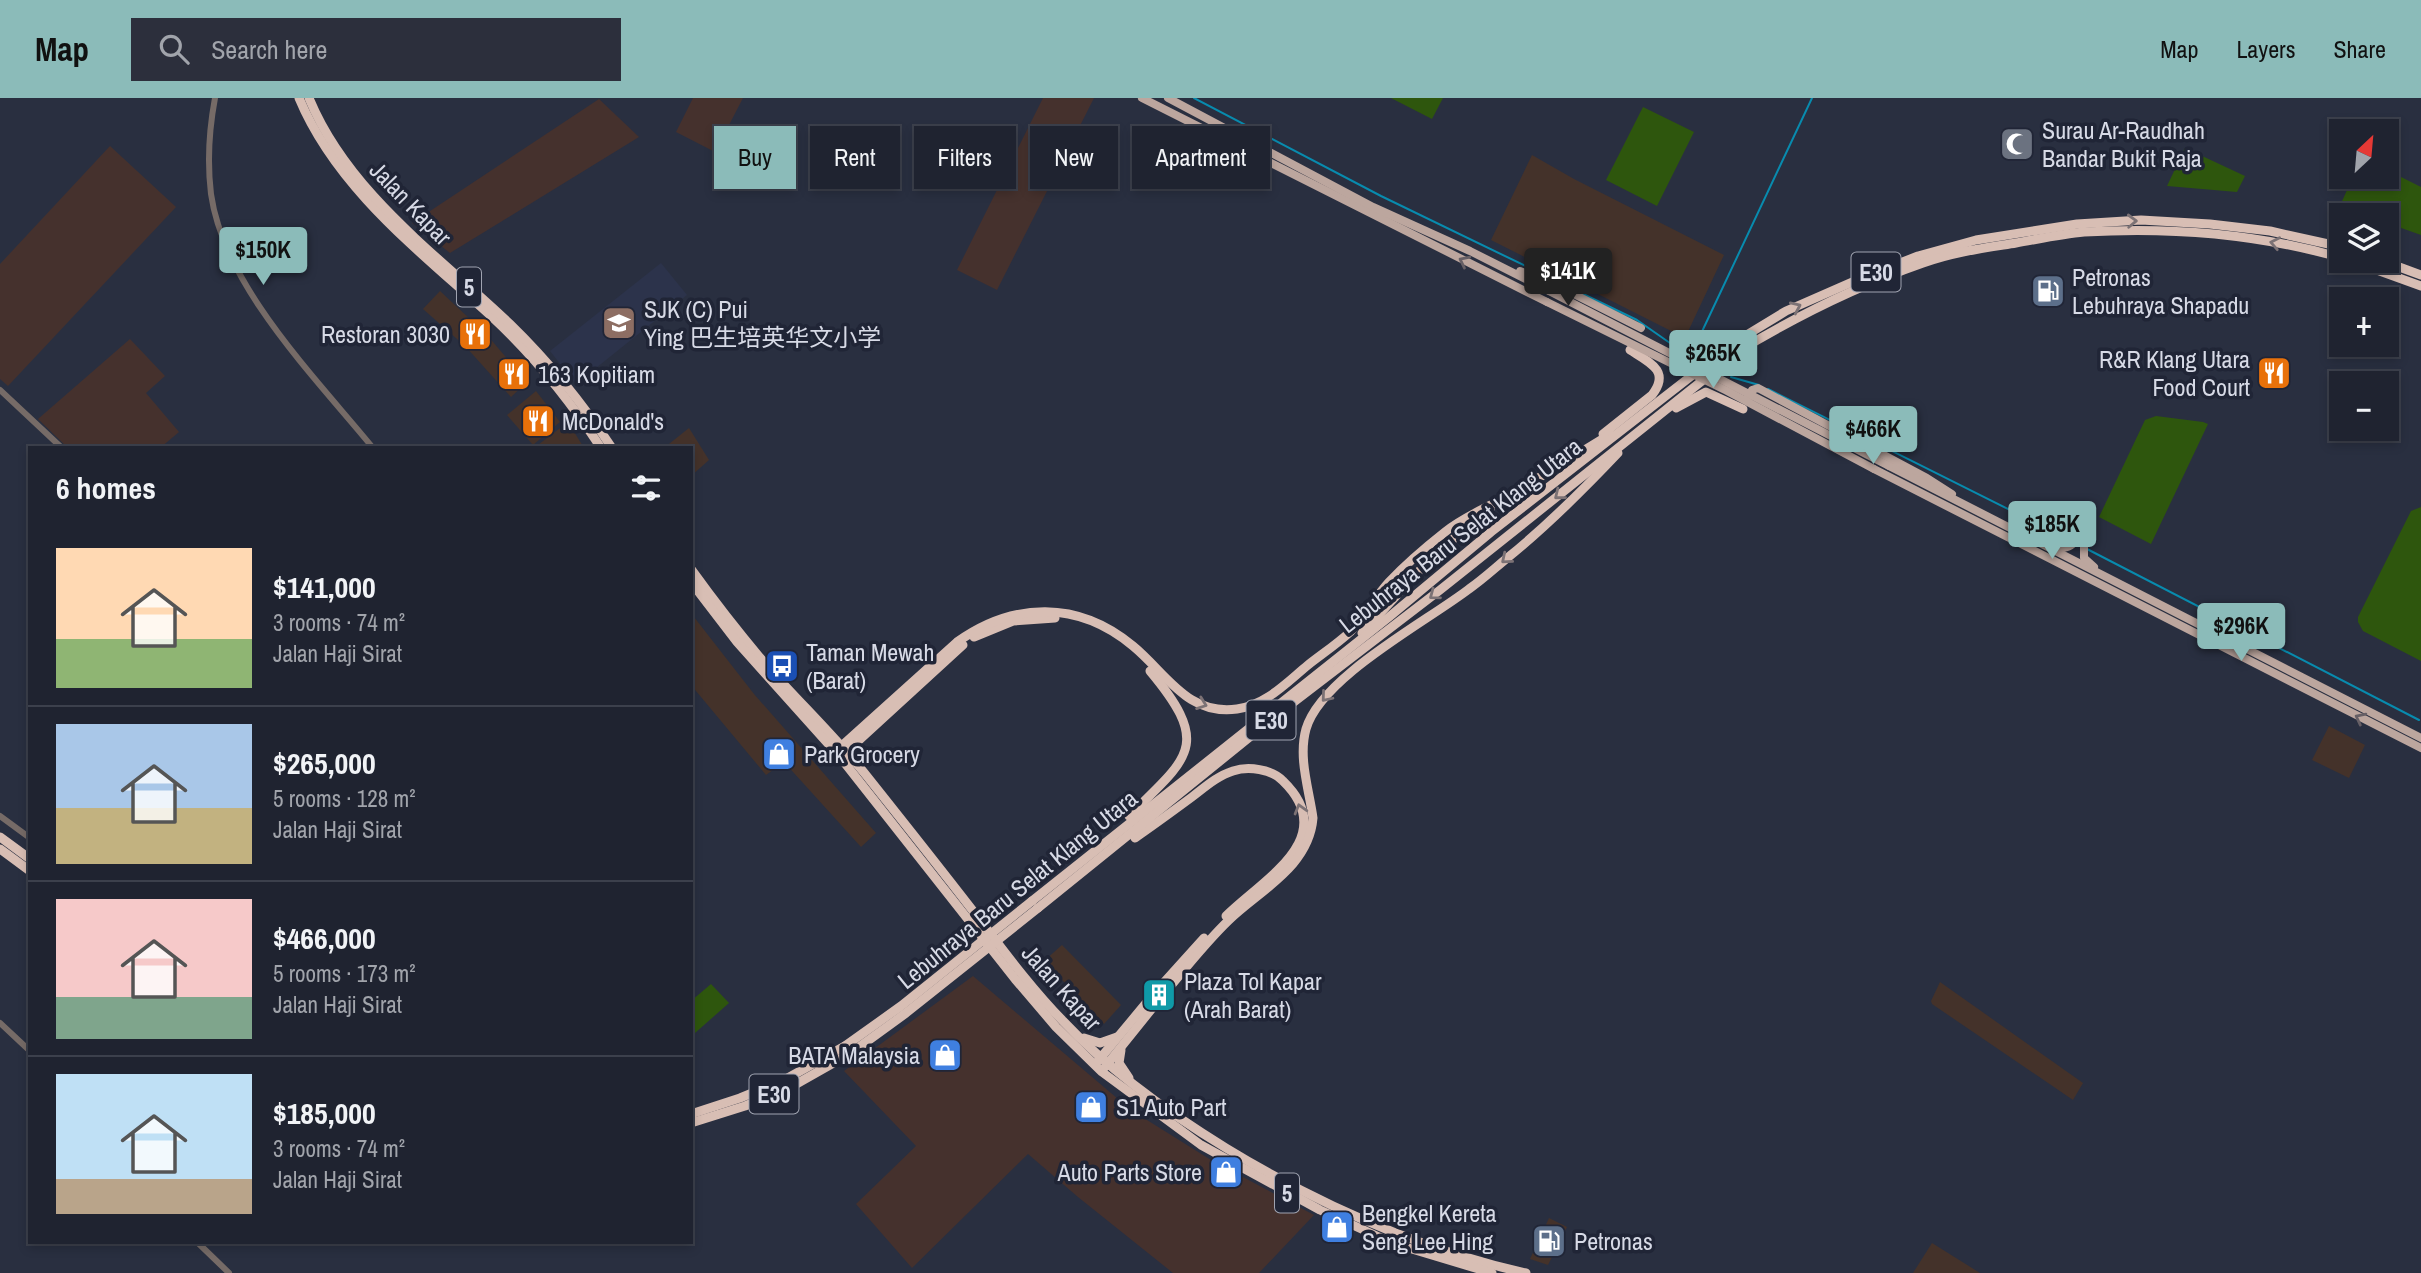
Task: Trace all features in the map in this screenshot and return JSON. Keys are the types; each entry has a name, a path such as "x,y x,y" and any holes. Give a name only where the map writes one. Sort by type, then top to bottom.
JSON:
{"highway":[{"name":"Jalan Kapar","path":"299,98 331,156 364,197 494,319 529,356 600,446"},
{"name":"Jalan Kapar","path":"309,98 324,129 353,171 379,202 529,344 582,406 611,446"},
{"name":"Lebuhraya Baru Selat Klang Utara","path":"1035,904 1080,876 1277,715 1450,583 1646,421 1735,342 1786,311 1859,278 1917,256 1976,240 2077,224 2141,220 2210,224 2270,231 2329,244"},
{"name":"Lebuhraya Baru Selat Klang Utara","path":"693,1122 745,1107 791,1087 906,1013 1111,836 1389,617 1491,532 1742,349 1784,324 1851,292 1925,262 1980,248 2082,233 2205,233 2268,241 2329,255"},
{"path":"2399,267 2421,275"},
{"path":"2385,273 2421,286"},
{"path":"1583,451 1658,388 1660,380 1653,364 1630,350"},
{"path":"858,766 857,736 909,683 975,629 1011,614 1030,612 1073,616 1104,627 1133,646 1175,690 1194,702 1222,710 1258,703 1350,631 1390,582 1447,531 1475,512 1583,451 1706,392 1743,409"},
{"path":"1158,995 1222,928 1293,865 1305,848 1313,818 1303,750 1307,729 1316,708 1333,687 1470,589 1510,556 1594,478 1646,421"},
{"path":"1352,645 1434,555 1502,499"},
{"name":"Jalan Kapar","path":"693,572 742,637 822,726 1015,979 1056,1027 1201,1144 1320,1210 1413,1251 1492,1273"},
{"name":"Jalan Kapar","path":"693,585 737,642 840,751 858,766 1021,973 1101,1065 1261,1170 1337,1210 1402,1238 1465,1259 1526,1273"},
{"path":"840,751 977,635 1013,621 1030,619 1056,618 1088,626 1115,639 1142,662 1176,704 1187,733 1186,746 1175,771 1111,836"},
{"path":"822,726 857,736"},
{"path":"1080,876 1219,777 1235,770 1257,769 1279,777 1293,790 1303,812 1303,829 1298,847 1284,866 1219,922 1101,1065"},
{"path":"0,837 28,858"},
{"path":"0,849 28,870"},
{"path":"1071,1029 1091,1042 1122,1039"},
{"path":"1122,1039 1119,1063 1137,1088"},
{"name":"Lebuhraya Baru Selat Klang Utara","path":"693,1113 786,1079 848,1049"}],"main road":[{"path":"1142,98 1727,391 2063,567 2265,667 2402,739 2410,739 2421,746"},
{"path":"1168,98 1373,207 1503,267 2421,738"},
{"path":"1503,267 1542,278 1641,328"},
{"path":"1743,409 1752,390 1758,388 1927,478 2000,524"},
{"path":"2035,541 2056,548 2078,546 2088,563 2142,596"},
{"path":"2316,685 2405,726 2421,730"}],"street":[{"path":"215,98 209,144 212,194 216,215 236,268 270,321 371,446"},
{"path":"0,390 60,446"},
{"path":"0,816 28,837"},
{"path":"0,1023 28,1049"},
{"path":"199,1244 229,1273"}],"shaded area":[{"path":"693,98 743,98 728,126 714,126 714,151 676,132"},
{"path":"1043,98 1094,98 1080,126 1030,126 1030,189 1048,189 997,290 957,270 998,189 1016,189 1016,152"},
{"path":"599,99 639,137 450,253 412,223"},
{"path":"110,146 176,207 8,386 0,379 0,264"},
{"path":"1532,155 1724,255 1685,338 1491,240"},
{"name":"SJK (C) Pui Ying 巴生培英华文小学","path":"661,263 687,295 576,384 550,351"},
{"path":"440,291 487,335 527,382 511,397 466,347 423,309"},
{"path":"130,339 165,376 146,393 179,432 162,446 66,446 38,419"},
{"path":"536,391 560,422 533,445 507,415"},
{"path":"568,422 583,446 537,446"},
{"path":"689,428 709,460 693,474 693,446 666,446"},
{"path":"693,618 754,694 876,833 861,847 784,762 766,775 693,687"},
{"path":"2329,726 2365,745 2349,778 2312,760"},
{"path":"1062,945 1121,1005 1104,1024 1044,961"},
{"path":"973,976 1131,1110 1211,1160 1314,1215 1259,1273 1173,1273 1028,1154 912,1268 856,1204 916,1146 844,1071"},
{"path":"1940,982 2083,1083 2073,1100 1932,1004"},
{"path":"1549,1218 1567,1227 1548,1265 1530,1259"},
{"path":"1932,1243 1980,1273 1913,1273"}],"green space":[{"path":"1391,98 1443,98 1432,119"},
{"path":"1643,107 1694,132 1657,206 1606,180"},
{"path":"2185,148 2245,176 2237,192 2167,186"},
{"path":"2399,176 2421,187 2421,235 2399,227 2399,203 2341,203 2348,189 2399,189"},
{"path":"2156,416 2208,424 2151,544 2099,517 2145,420"},
{"path":"2421,507 2421,661 2363,631 2358,617 2411,511"},
{"path":"711,984 729,1003 695,1033 693,999"}],"waterway":[{"path":"1194,98 1381,196 1637,320 1690,357 1812,98"},
{"path":"1691,358 1699,362"},
{"path":"1731,377 1759,385"},
{"path":"1768,389 2072,541"},
{"path":"2087,549 2419,720"}],"place":[{"name":"Surau Ar-Raudhah Bandar Bukit Raja","path":"2017,144"},
{"name":"Petronas Lebuhraya Shapadu","path":"2048,291"},
{"name":"SJK (C) Pui Ying 巴生培英华文小学","path":"619,323"},
{"name":"Restoran 3030","path":"475,334"},
{"name":"R&R Klang Utara Food Court","path":"2274,373"},
{"name":"163 Kopitiam","path":"514,374"},
{"name":"McDonald's","path":"538,421"},
{"name":"Taman Mewah (Barat)","path":"782,666"},
{"name":"Park Grocery","path":"779,754"},
{"name":"Plaza Tol Kapar (Arah Barat)","path":"1159,995"},
{"name":"BATA Malaysia","path":"945,1055"},
{"name":"S1 Auto Part","path":"1091,1107"},
{"name":"Auto Parts Store","path":"1226,1172"},
{"name":"Bengkel Kereta Seng Lee Hing","path":"1337,1227"},
{"name":"Petronas","path":"1549,1241"}]}
